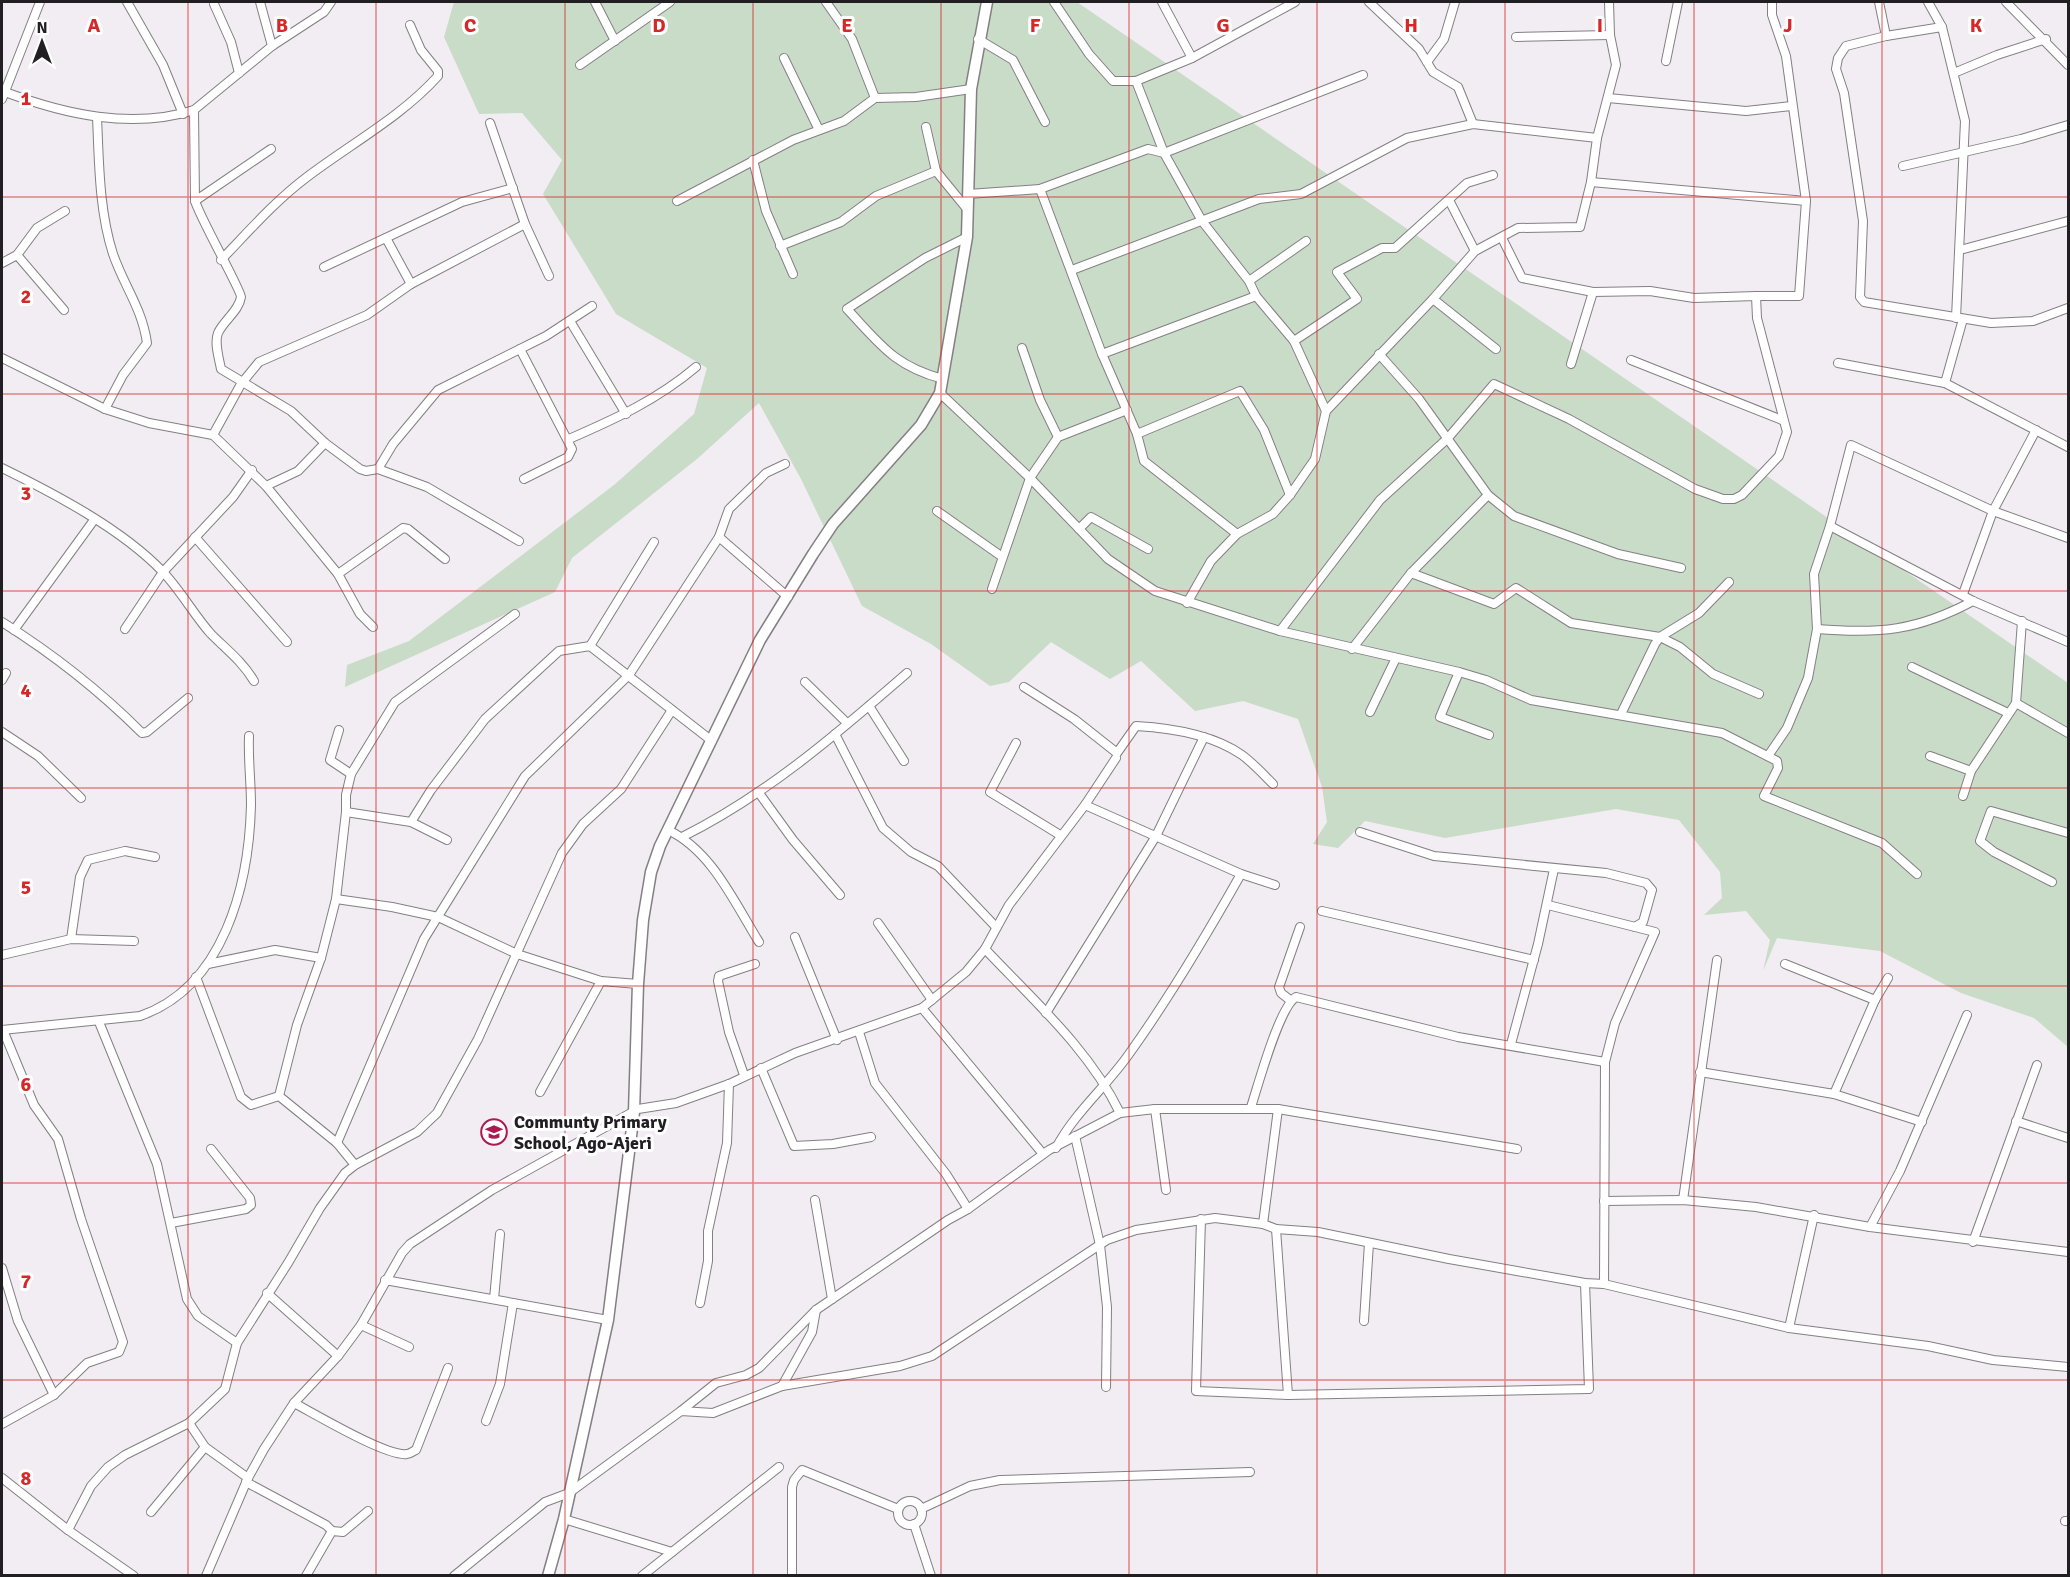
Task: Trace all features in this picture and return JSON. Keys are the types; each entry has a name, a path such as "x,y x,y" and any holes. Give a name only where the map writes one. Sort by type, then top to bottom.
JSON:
{"main road":[{"path":"548,1575 564,1518 608,1320 634,1112 638,984 651,872 668,830 760,640 823,538 921,425 940,393 967,237 971,88 978,39 987,2"}],"street":[{"path":"40,2 3,95 51,109 97,117 138,118 183,114 194,110 272,46 324,12 331,2"},
{"path":"127,2 162,65 183,114"},
{"path":"260,2 272,46"},
{"path":"320,2 324,12"},
{"path":"595,2 615,41"},
{"path":"580,65 670,2"},
{"path":"825,2 852,39 875,98"},
{"path":"1054,2 1089,54 1113,81 1136,81 1192,58 1295,2"},
{"path":"1162,2 1192,58"},
{"path":"1369,2 1419,49 1433,72 1458,87 1473,124"},
{"path":"1427,62 1444,39 1455,2"},
{"path":"1186,603 1211,561 1237,534 1273,514 1290,495 1315,459 1326,411 1433,299 1475,250 1518,228 1580,227 1591,182 1597,138 1616,65 1610,35 1609,2"},
{"path":"1666,62 1678,2"},
{"path":"1502,238 1522,278 1593,292 1650,291 1694,298 1799,296 1806,201 1791,106 1786,56 1772,15 1772,2"},
{"path":"1879,2 1886,36"},
{"path":"1928,2 1942,27 1965,121 1960,319 1946,383"},
{"path":"2006,2 2046,39 2068,65"},
{"path":"214,4 231,42 239,73"},
{"path":"221,260 264,215 306,178 398,115 438,76 438,71 422,50 410,25"},
{"path":"1942,27 1886,36 1846,46 1838,58 1836,69 1844,93 1863,221 1860,297 1864,302 1991,323 2022,322 2047,317 2068,308"},
{"path":"1516,37 1610,35"},
{"path":"978,39 1013,60 1045,122"},
{"path":"1954,73 1997,55 2046,39"},
{"path":"784,58 819,130"},
{"path":"968,194 1040,189 1148,149 1164,153 1363,75"},
{"path":"1136,81 1164,153 1202,221 1249,281 1256,296 1294,341 1326,411"},
{"path":"677,201 793,140 844,121 875,98 916,96 971,88"},
{"path":"1608,98 1746,111 1791,106"},
{"path":"194,110 195,201 199,215 221,260 239,288 241,297 218,333 216,346 221,369 241,384 291,411 325,443 360,469 366,471 378,469 427,487 519,540"},
{"path":"97,117 105,220 113,254 144,322 147,344 123,375 105,409"},
{"path":"490,123 525,224 549,276"},
{"path":"1072,270 1259,199 1301,194 1407,138 1473,124 1597,138"},
{"path":"1903,166 2068,125"},
{"path":"926,127 936,171 967,209"},
{"path":"195,201 271,148"},
{"path":"753,160 766,211 793,274"},
{"path":"780,246 841,222 876,196 936,171"},
{"path":"1294,341 1357,299 1337,272 1382,248 1395,248 1467,183 1493,175"},
{"path":"1591,182 1806,201"},
{"path":"324,267 462,202 513,188"},
{"path":"1040,189 1102,354 1137,434 1144,461 1237,534"},
{"path":"1449,200 1475,250"},
{"path":"2,263 17,255 38,228 65,211"},
{"path":"1960,250 2068,221"},
{"path":"213,435 241,384 259,362 367,315 411,284 525,224"},
{"path":"943,379 917,372 894,357 847,309 925,258 967,237"},
{"path":"386,238 411,284"},
{"path":"1249,281 1306,241"},
{"path":"17,255 64,310"},
{"path":"1571,364 1593,292"},
{"path":"1102,354 1256,296"},
{"path":"1280,631 1380,500 1448,438 1494,384 1569,419 1695,489 1723,499 1734,499 1742,495 1779,456 1786,432 1757,318 1756,296"},
{"path":"1433,299 1496,349"},
{"path":"378,469 400,435 438,390 520,349 592,306"},
{"path":"570,321 626,414"},
{"path":"1022,348 1040,400 1058,437"},
{"path":"520,349 569,439 572,453 524,479"},
{"path":"1379,354 1448,438 1488,495 1514,516 1618,554 1681,568"},
{"path":"2,358 105,409 149,423 213,435 252,470 266,486 338,574 360,614 373,627"},
{"path":"1631,360 1782,420"},
{"path":"1838,363 1946,383 2068,447"},
{"path":"569,439 626,414 666,391 696,367"},
{"path":"1137,434 1240,391 1264,430 1290,495"},
{"path":"940,393 1030,478 1108,559 1155,591 1186,603 1232,614 1280,631 1486,680 1531,700 1722,733 1777,761 1778,768 1764,796 1882,843 1917,874"},
{"path":"992,589 1001,556 1030,478 1058,437 1127,410"},
{"path":"1963,594 1994,511 2036,430"},
{"path":"266,486 298,471 325,443"},
{"path":"1768,756 1798,705 1808,678 1817,629 1814,574 1830,526 1851,445 1994,511 2068,538"},
{"path":"337,1143 424,939 525,776 629,675 718,537 729,509 766,473 785,464"},
{"path":"2,468 94,520 134,547 162,572 212,635 239,659 254,681"},
{"path":"125,629 162,572 233,497 252,470"},
{"path":"1352,649 1411,573 1488,495"},
{"path":"937,511 1001,556"},
{"path":"1079,529 1091,517 1148,549"},
{"path":"14,630 94,520"},
{"path":"1830,526 1973,601 2068,642"},
{"path":"338,574 403,528 408,529 445,559"},
{"path":"195,537 286,642"},
{"path":"718,537 788,597"},
{"path":"590,646 654,542"},
{"path":"1411,573 1494,604 1516,588 1571,623 1660,637 1680,647 1713,674 1759,694"},
{"path":"1621,714 1649,652 1660,637 1700,613 1729,582"},
{"path":"1817,629 1865,633 1908,627 1946,615 1973,601"},
{"path":"279,1096 297,1025 321,958 336,899 346,795 351,774 395,702 515,614"},
{"path":"1963,796 1971,771 2016,704 2022,621"},
{"path":"2,622 58,659 114,705 142,733 147,732 188,698"},
{"path":"411,822 431,790 485,719 559,651 590,646 712,741"},
{"path":"1370,712 1396,658"},
{"path":"1912,667 2008,713"},
{"path":"1458,672 1440,717 1489,735"},
{"path":"682,837 725,816 759,793 835,734 907,673"},
{"path":"805,682 847,723"},
{"path":"1024,687 1074,719 1117,753 1136,726 1160,727 1204,737 1242,755 1273,783"},
{"path":"2016,704 2068,734"},
{"path":"869,706 904,761"},
{"path":"68,1530 91,1486 108,1467 125,1455 189,1423 225,1389 237,1343 334,1186 355,1165 417,1132 437,1113 478,1038 562,853 583,824 615,797 672,710"},
{"path":"339,730 330,760 351,774"},
{"path":"2,732 38,756 81,798"},
{"path":"835,734 883,828 911,852 938,866 996,927"},
{"path":"2,1424 54,1395 87,1363 119,1352 123,1342 81,1219 58,1139 34,1104 2,1030 99,1022 140,1016 161,1009 208,964 228,924 244,879 251,803 249,736"},
{"path":"1046,1012 1156,836 1204,737"},
{"path":"1016,743 990,792 1060,835"},
{"path":"1930,756 1971,771"},
{"path":"206,1575 247,1480 294,1403 338,1356 361,1325 402,1253 420,1236 492,1190 634,1112 652,1106 676,1103 729,1084 795,1053 922,1008 966,972 985,949 996,927 1060,835 1085,805 1116,758"},
{"path":"759,793 793,840 840,895"},
{"path":"1085,805 1241,874 1275,885"},
{"path":"2052,882 1994,852 1980,841 1991,811 2068,833"},
{"path":"346,812 411,822 447,840"},
{"path":"668,830 682,837 708,862 759,942"},
{"path":"1360,832 1434,856 1606,873 1646,883 1652,890 1643,922 1635,927"},
{"path":"71,939 80,877 88,860 125,851 155,857"},
{"path":"1510,1044 1548,905 1554,869"},
{"path":"1055,1148 1073,1118 1107,1085 1204,938 1241,874"},
{"path":"336,899 438,917 517,954 601,981 638,984"},
{"path":"1548,905 1655,932 1615,1023 1605,1062 1604,1284"},
{"path":"1322,911 1534,960"},
{"path":"878,923 932,1000"},
{"path":"1290,1000 1281,993 1280,987 1300,927"},
{"path":"795,937 837,1040"},
{"path":"2,955 71,939 134,941"},
{"path":"985,949 1046,1012 1107,1085 1120,1113"},
{"path":"208,964 276,950 321,958"},
{"path":"1683,1200 1717,960"},
{"path":"744,1075 729,1032 718,981 719,976 724,973 755,964"},
{"path":"1785,964 1875,1000"},
{"path":"196,977 241,1096 251,1105 279,1096"},
{"path":"1834,1094 1875,1000 1888,978"},
{"path":"540,1092 601,981"},
{"path":"1251,1107 1275,1034 1290,1000 1296,997 1312,999 1458,1037 1510,1044 1605,1062"},
{"path":"922,1008 1043,1154"},
{"path":"1870,1227 1922,1122 1967,1015"},
{"path":"99,1022 157,1164 191,1308 237,1343"},
{"path":"859,1032 875,1083 946,1174 968,1209"},
{"path":"1973,1242 2037,1065"},
{"path":"761,1068 794,1146 833,1144 871,1137"},
{"path":"1700,1072 1834,1094 1922,1122"},
{"path":"700,1303 708,1261 708,1231 727,1143 729,1084"},
{"path":"279,1096 337,1143 355,1165"},
{"path":"454,1575 545,1502 569,1493 716,1383 746,1375 759,1368 816,1310 948,1220 968,1209 1043,1154 1120,1113 1155,1109 1251,1107 1278,1109 1517,1149"},
{"path":"1155,1109 1166,1190"},
{"path":"1263,1224 1278,1109"},
{"path":"2016,1120 2068,1138"},
{"path":"1075,1136 1100,1245 1107,1307 1106,1387"},
{"path":"171,1223 246,1209 251,1205 250,1198 211,1149"},
{"path":"815,1200 832,1299"},
{"path":"1604,1201 1683,1200 1814,1215 1870,1227 1973,1242 2068,1252"},
{"path":"1789,1328 1814,1215"},
{"path":"1201,1219 1196,1391 1288,1395 1589,1389 1585,1284"},
{"path":"681,1411 713,1413 782,1386 900,1366 933,1356 1107,1240 1136,1230 1201,1219 1263,1224 1276,1228 1318,1232 1585,1284 1604,1284 1789,1328 1928,1346 1993,1360 2068,1367"},
{"path":"1276,1228 1288,1395"},
{"path":"494,1299 500,1234"},
{"path":"1364,1321 1369,1243"},
{"path":"2,1268 18,1322 54,1395"},
{"path":"385,1280 608,1320"},
{"path":"267,1293 338,1356"},
{"path":"486,1421 500,1384 513,1303"},
{"path":"782,1386 812,1332 816,1310"},
{"path":"361,1325 409,1347"},
{"path":"294,1403 351,1433 390,1450 407,1454 416,1450 448,1368"},
{"path":"189,1423 205,1447 247,1480 326,1524 332,1531 343,1532 368,1511"},
{"path":"151,1512 205,1447"},
{"path":"642,1575 778,1467"},
{"path":"792,1575 792,1487 794,1480 802,1470 898,1509"},
{"path":"921,1509 970,1486 1000,1480 1250,1472"},
{"path":"2,1478 68,1530 134,1575"},
{"path":"909,1501 916,1503 921,1509 919,1520 914,1524 903,1522 898,1516 898,1509 903,1503 909,1501"},
{"path":"564,1518 672,1552"},
{"path":"914,1524 931,1575"},
{"path":"306,1575 332,1531"}],"green space":[{"path":"454,2 1077,2 2068,683 2068,1047 2034,1018 1961,993 1880,951 1777,938 1763,971 1770,940 1746,911 1704,915 1722,898 1720,872 1679,820 1616,809 1445,838 1365,821 1338,848 1313,844 1327,822 1322,787 1298,719 1243,701 1195,711 1141,661 1110,679 1051,642 1009,682 990,686 931,644 862,606 801,479 759,403 697,459 572,558 555,592 345,687 347,665 409,641 614,485 694,414 707,368 616,314 543,194 562,160 522,113 479,114 444,37"}],"place":[{"name":"Communty Primary School, Ago-Ajeri","path":"494,1132"}]}
